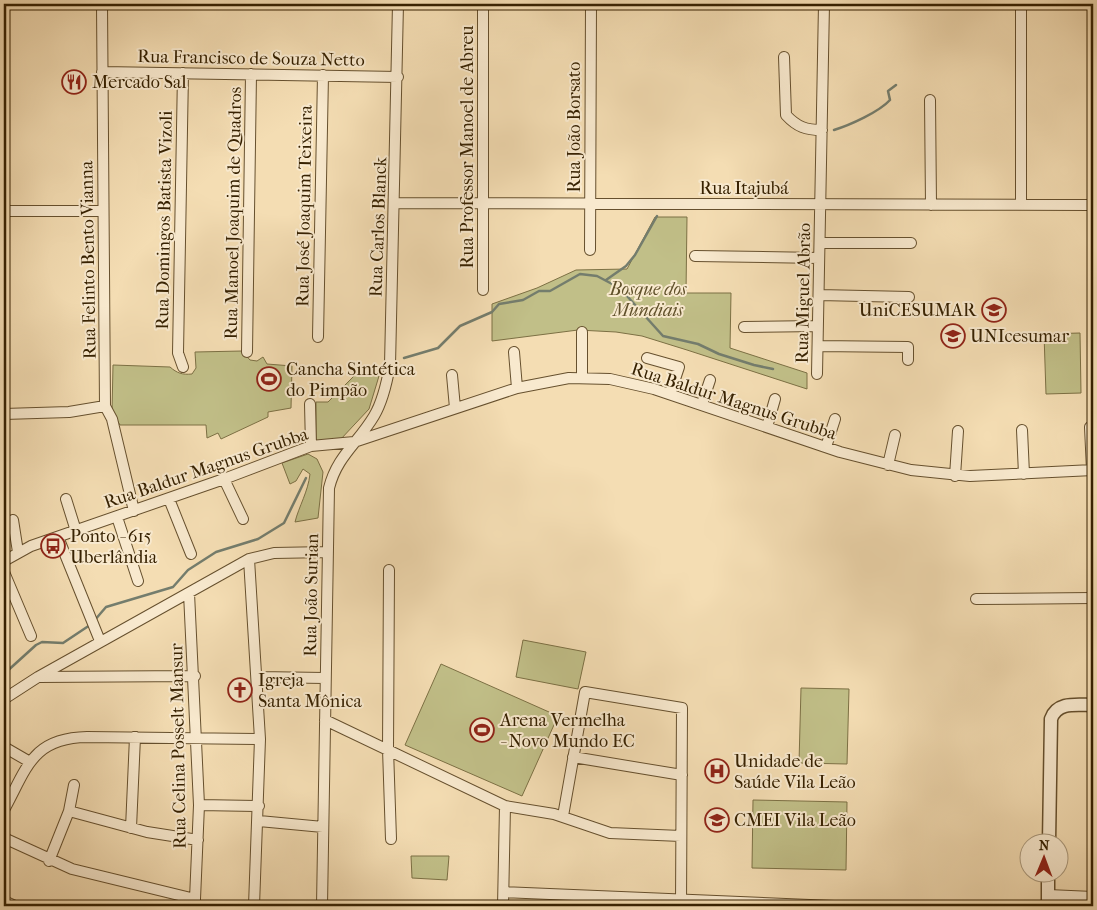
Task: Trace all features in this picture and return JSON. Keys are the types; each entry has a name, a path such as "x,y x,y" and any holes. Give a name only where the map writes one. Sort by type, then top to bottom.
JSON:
{"street":[{"name":"Rua Felinto Bento Vianna","path":"102,4 105,406 112,419 134,511"},
{"name":"Rua Carlos Blanck","path":"354,442 374,416 387,379 391,350 398,4"},
{"name":"Rua Professor Manoel de Abreu","path":"483,4 483,290"},
{"name":"Rua João Borsato","path":"590,250 591,4"},
{"name":"Rua Miguel Abrão","path":"817,374 824,4"},
{"path":"1021,4 1021,205"},
{"path":"784,57 786,115 794,125 811,130 822,130"},
{"name":"Rua Francisco de Souza Netto","path":"102,72 398,77"},
{"name":"Rua Domingos Batista Vizoli","path":"183,73 178,353 183,367"},
{"name":"Rua Manoel Joaquim de Quadros","path":"247,352 251,74"},
{"name":"Rua José Joaquim Teixeira","path":"318,337 323,75"},
{"path":"930,100 930,205"},
{"name":"Rua Itajubá","path":"395,203 1093,205"},
{"path":"4,211 104,211"},
{"path":"820,243 911,243"},
{"path":"695,256 819,258"},
{"path":"819,295 909,297"},
{"path":"744,327 818,326"},
{"path":"582,332 582,377"},
{"path":"818,346 908,347 908,360"},
{"path":"514,352 517,388"},
{"path":"646,358 679,367 670,394"},
{"path":"452,375 455,408"},
{"name":"Rua Baldur Magnus Grubba","path":"4,562 18,552 169,499 311,446 354,442 517,388 555,379 582,377 624,382 702,404 826,447 888,465 926,473 955,476 1093,470"},
{"path":"702,404 710,380"},
{"path":"767,427 775,399"},
{"path":"310,404 311,446"},
{"path":"4,414 69,412 105,406"},
{"path":"826,447 835,419"},
{"path":"1090,426 1093,470"},
{"path":"1022,430 1024,474"},
{"path":"955,476 958,431"},
{"path":"888,465 895,435"},
{"name":"Rua João Surian","path":"322,906 329,488 337,465 354,442"},
{"path":"224,479 243,519"},
{"path":"66,499 76,531"},
{"path":"169,499 191,554"},
{"path":"118,517 138,581"},
{"path":"13,520 18,552"},
{"path":"58,537 100,641"},
{"path":"4,699 100,641 250,559 274,553 328,552"},
{"path":"250,559 260,739 259,822 254,906"},
{"path":"389,570 388,750 391,839"},
{"path":"4,572 31,636"},
{"name":"Rua Celina Posselt Mansur","path":"48,861 72,870 196,899 199,804 198,738 189,593"},
{"path":"976,599 1093,598"},
{"path":"38,677 194,676"},
{"path":"258,677 326,678"},
{"path":"563,816 584,692 682,708 681,903"},
{"path":"1048,832 1050,725 1055,710 1063,706 1093,704"},
{"path":"325,720 505,806 563,816 615,834 681,836"},
{"path":"4,810 30,762 44,746 59,739 75,737 135,737 260,739"},
{"path":"131,828 135,737"},
{"path":"4,747 30,762"},
{"path":"574,757 682,776"},
{"path":"4,838 48,861 69,811 74,785"},
{"path":"199,804 259,806"},
{"path":"504,906 505,806"},
{"path":"69,811 131,828 198,840"},
{"path":"259,822 323,827"},
{"path":"1048,882 1048,901 1093,897"},
{"path":"504,892 681,903 834,906"},
{"path":"4,901 15,906"}],"green space":[{"name":"Bosque dos Mundiais","path":"655,217 687,217 686,293 731,293 730,348 807,373 807,389 642,336 616,332 578,330 492,341 492,304 537,288 576,270 627,269"},
{"path":"1080,333 1081,393 1046,394 1044,334"},
{"path":"242,351 250,360 257,361 263,357 267,364 292,366 291,408 268,412 268,417 221,439 218,433 207,438 206,425 120,425 112,412 113,365 170,367 180,373 192,374 196,368 195,352"},
{"path":"356,374 379,376 369,409 340,440 316,443 316,402 328,402"},
{"path":"308,454 317,459 323,472 318,518 295,522 310,474 303,469 296,481 290,484 282,463"},
{"path":"523,640 586,652 578,689 516,677"},
{"name":"Arena Vermelha - Novo Mundo EC","path":"441,664 558,716 522,796 405,745"},
{"path":"801,688 849,689 847,764 799,763"},
{"path":"753,800 847,802 846,870 752,868"},
{"path":"411,856 449,856 447,880 412,878"}],"waterway":[{"path":"834,130 864,118 885,105 890,100 888,91 896,85"},
{"path":"606,280 626,266 635,255 657,216"},
{"path":"404,358 438,348 460,326 492,312 499,304 523,300 539,291 550,291 580,274 597,276 614,285 627,296 663,336 698,344 719,354 773,369"},
{"path":"94,621 106,607 173,587 188,570 216,552 258,539 284,523 306,478"},
{"path":"4,674 36,645 42,642 63,643 90,625"}],"place":[{"name":"Mercado Sal","path":"74,82"},
{"name":"UniCESUMAR","path":"994,310"},
{"name":"UNIcesumar","path":"953,336"},
{"name":"Cancha Sintética do Pimpão","path":"269,379"},
{"name":"Ponto - 615 Uberlândia","path":"53,546"},
{"name":"Igreja Santa Mônica","path":"240,690"},
{"name":"Arena Vermelha - Novo Mundo EC","path":"482,730"},
{"name":"Unidade de Saúde Vila Leão","path":"717,771"},
{"name":"CMEI Vila Leão","path":"717,820"}]}
